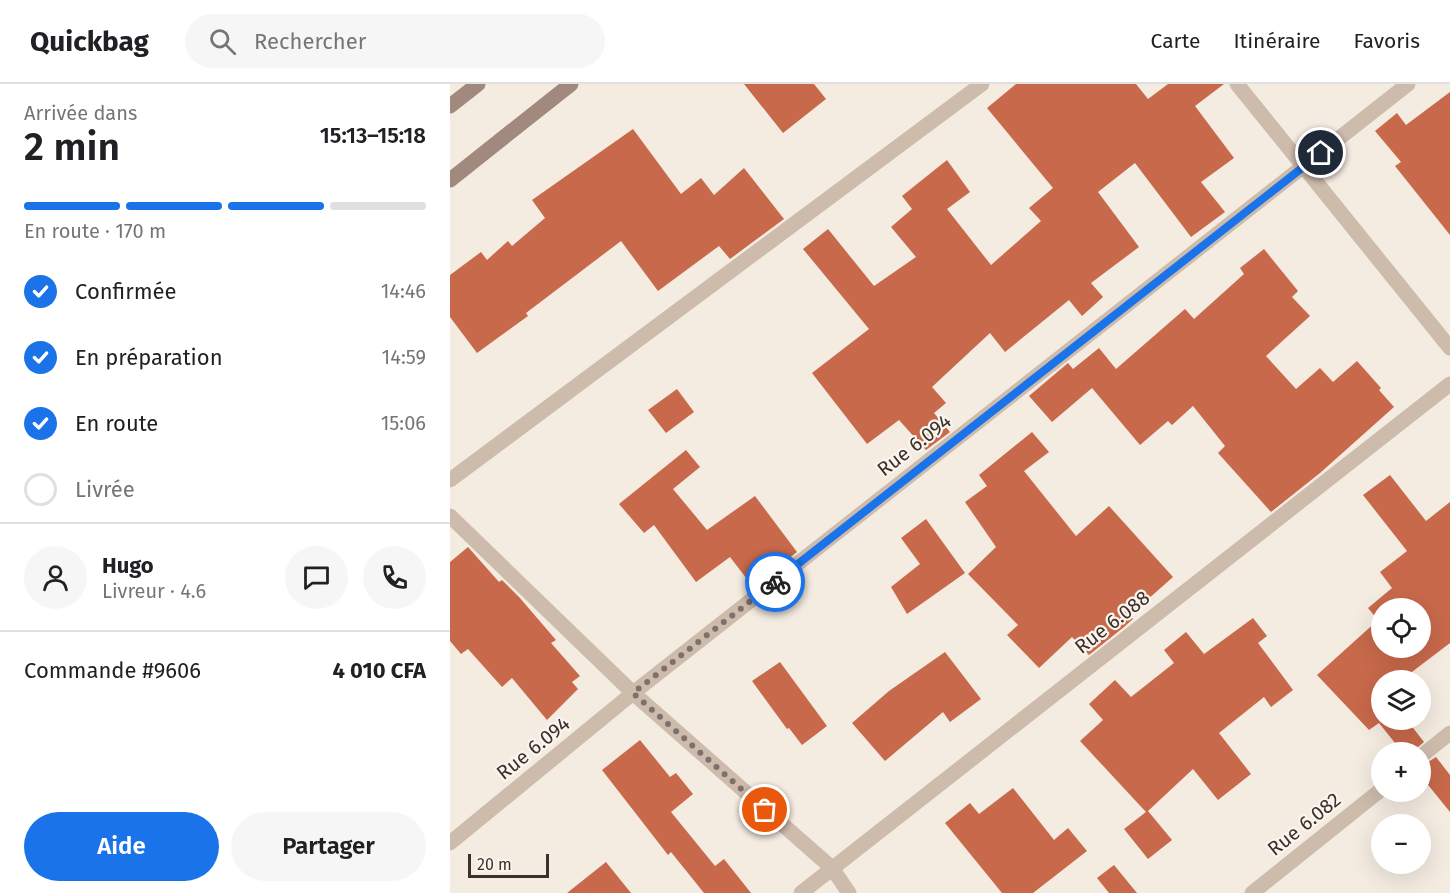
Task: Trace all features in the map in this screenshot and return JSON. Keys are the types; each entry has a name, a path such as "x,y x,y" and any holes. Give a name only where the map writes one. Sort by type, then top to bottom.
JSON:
{"street":[{"path":"450,106 478,84"},
{"path":"450,180 571,84"},
{"path":"450,480 982,84"},
{"path":"1237,84 1450,348"},
{"name":"Rue 6.094","path":"450,843 633,693 1408,84"},
{"name":"Rue 6.088","path":"801,893 1450,384"},
{"path":"450,516 633,693 832,868 849,893"},
{"path":"1431,748 1450,733"},
{"name":"Rue 6.082","path":"1252,893 1371,798"}],"building":[{"path":"744,84 814,84 826,99 783,133"},
{"path":"1016,84 1136,84 1148,99 1168,84 1224,84 1195,106 1234,158 1201,182 1225,212 1191,237 1135,163 1098,192 1139,247 1091,283 1103,297 1082,316 1069,300 1005,352 990,333 932,387 946,403 934,413 950,432 926,450 899,420 867,444 812,373 869,329 803,249 828,229 874,286 916,257 891,227 912,209 902,196 947,160 970,192 947,209 991,265 1041,221 1029,208 1053,188 987,108"},
{"path":"1450,92 1450,235 1395,166 1401,162 1375,131 1397,113 1406,125"},
{"path":"633,129 681,194 701,178 714,195 744,168 784,219 730,259 719,246 658,291 621,241 526,313 528,316 477,353 450,317 450,275 481,252 487,260 508,241 512,246 545,218 532,200"},
{"path":"1264,249 1298,291 1292,297 1310,316 1266,356 1296,389 1320,368 1333,382 1357,361 1394,407 1320,473 1271,512 1218,453 1225,446 1193,406 1172,425 1168,421 1140,445 1092,388 1052,422 1029,396 1068,363 1073,369 1099,348 1116,369 1185,309 1194,319 1244,274 1240,268"},
{"path":"677,389 694,412 666,433 648,410"},
{"path":"1032,432 1049,452 1024,471 1076,536 1109,506 1173,577 1130,615 1133,619 1089,655 1072,637 1039,668 1007,635 1018,625 968,574 996,547 965,502 987,486 979,475"},
{"path":"686,450 700,467 673,489 707,530 755,496 797,552 775,569 773,566 750,583 730,557 696,582 654,525 644,533 619,504"},
{"path":"1390,475 1426,521 1450,502 1450,643 1431,657 1431,598 1380,598 1392,588 1380,572 1407,551 1363,495"},
{"path":"926,519 965,573 907,614 891,587 920,564 901,538"},
{"path":"468,547 499,582 502,580 519,597 556,640 551,643 580,676 572,682 578,689 547,720 512,678 502,687 468,649 461,654 450,641 450,562"},
{"path":"1253,618 1267,636 1258,643 1293,690 1271,707 1264,697 1219,733 1251,774 1218,800 1193,769 1148,811 1172,840 1148,859 1124,829 1146,812 1080,741 1103,720 1089,704 1115,680 1131,697 1174,663 1164,650 1186,632 1204,654"},
{"path":"1371,626 1371,658 1430,658 1414,670 1371,670 1371,729 1369,730 1317,675"},
{"path":"945,652 981,699 950,722 943,712 885,761 852,723 889,691"},
{"path":"780,662 827,726 802,745 789,728 787,729 752,681"},
{"path":"1385,730 1415,730 1424,742 1394,742"},
{"path":"640,740 670,777 676,773 693,794 671,812 715,866 724,859 751,893 704,893 671,852 668,855 602,770"},
{"path":"1436,757 1450,775 1450,812 1431,789 1431,760"},
{"path":"1013,788 1054,840 1068,828 1087,851 1033,893 1002,893 945,823 970,803 979,814"},
{"path":"606,862 631,893 567,893"},
{"path":"1114,865 1137,893 1109,893 1097,878"}],"way so far":[{"path":"765,810 633,693 775,582"}],"route":[{"path":"775,582 1321,153"}]}
